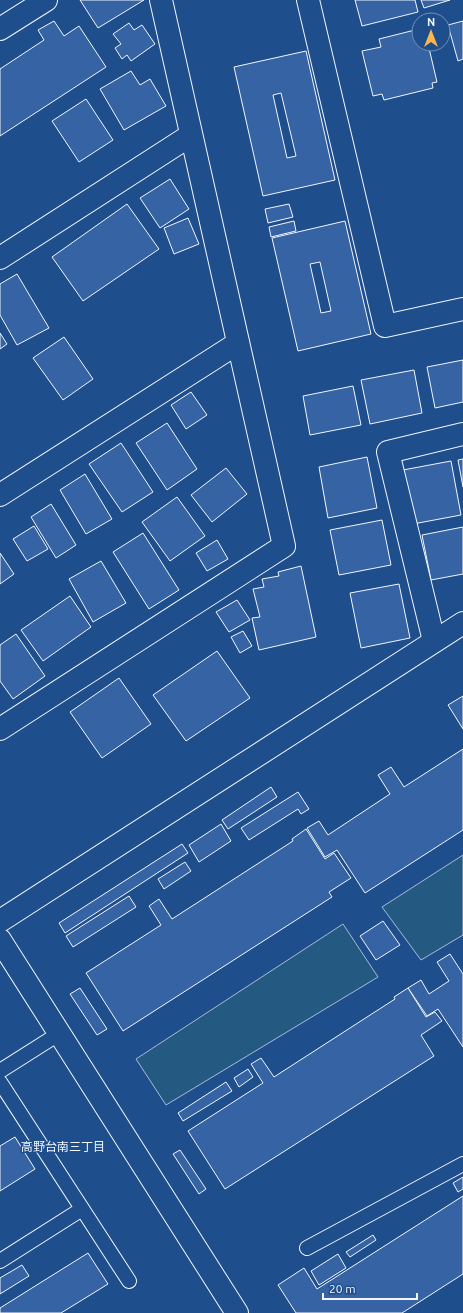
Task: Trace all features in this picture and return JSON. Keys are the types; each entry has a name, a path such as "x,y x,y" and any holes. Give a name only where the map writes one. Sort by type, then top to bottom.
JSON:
{"street":[{"path":"0,29 46,0"},
{"path":"0,729 284,546 161,0"},
{"path":"308,0 385,326 463,309"},
{"path":"0,258 191,135"},
{"path":"0,495 238,343"},
{"path":"434,641 388,452 463,434"},
{"path":"0,921 463,623"},
{"path":"0,940 60,1033 231,1312"}],"lane":[{"path":"0,1071 60,1033"},
{"path":"0,1082 129,1281"},
{"path":"307,1248 463,1164"},
{"path":"0,1261 82,1209"}],"shaded area":[{"path":"463,855 463,935 421,960 382,907"},
{"path":"343,924 378,977 166,1105 136,1059"}],"building":[{"path":"80,0 144,0 98,28"},
{"path":"355,0 415,0 418,12 411,12 411,14 362,26"},
{"path":"421,0 450,0 424,8"},
{"path":"54,21 64,36 79,26 106,67 0,136 0,69 44,40 38,30"},
{"path":"463,21 463,59 458,61 451,36 451,24"},
{"path":"129,23 134,30 142,25 155,44 131,61 127,55 122,59 115,48 121,44 113,34"},
{"path":"411,31 411,52 430,52 437,82 432,83 433,88 384,100 382,94 373,96 362,51 381,47 379,39"},
{"path":"306,51 335,180 263,196 234,67","holes":["281,93 296,156 287,158 273,95"]},
{"path":"131,71 140,85 150,79 166,106 124,130 100,89"},
{"path":"86,99 113,140 79,162 52,121"},
{"path":"170,179 189,209 160,228 140,198"},
{"path":"127,204 159,249 83,301 52,257"},
{"path":"289,204 293,217 268,223 265,209"},
{"path":"188,218 199,244 174,254 164,228"},
{"path":"294,221 296,231 271,237 269,227"},
{"path":"345,221 371,334 298,351 272,238","holes":["320,262 331,311 321,313 310,264"]},
{"path":"17,274 49,328 17,345 0,315 0,284"},
{"path":"0,333 7,344 0,349"},
{"path":"64,337 93,379 63,400 33,358"},
{"path":"463,360 463,402 435,408 427,367"},
{"path":"414,370 422,413 370,424 361,380"},
{"path":"353,386 361,425 310,435 303,396"},
{"path":"191,392 207,415 186,429 171,405"},
{"path":"167,423 197,469 167,490 136,443"},
{"path":"121,443 153,492 122,512 89,464"},
{"path":"367,457 377,508 328,518 319,467"},
{"path":"463,459 463,487 458,460"},
{"path":"451,461 461,515 413,524 403,470"},
{"path":"226,468 247,494 212,522 191,495"},
{"path":"85,474 112,519 86,534 60,490"},
{"path":"177,497 205,536 170,561 142,522"},
{"path":"51,504 76,545 56,558 31,517"},
{"path":"382,520 391,565 339,575 330,530"},
{"path":"34,526 48,549 27,561 13,539"},
{"path":"463,527 463,574 431,580 422,535"},
{"path":"143,533 179,590 149,609 113,552"},
{"path":"217,540 228,559 207,571 196,553"},
{"path":"0,553 14,574 0,584"},
{"path":"101,561 126,603 93,622 69,579"},
{"path":"301,566 316,637 259,650 252,618 260,617 253,589 264,587 262,579 279,576 278,572"},
{"path":"399,584 410,638 361,648 350,593"},
{"path":"70,596 91,627 43,661 21,630"},
{"path":"237,600 250,620 229,632 216,612"},
{"path":"243,631 252,646 240,653 231,637"},
{"path":"16,634 45,676 13,699 0,681 0,645"},
{"path":"217,651 250,698 186,741 153,695"},
{"path":"119,678 151,724 102,758 70,712"},
{"path":"463,696 463,729 448,705"},
{"path":"463,749 463,830 365,893 337,850 325,857 307,828 319,821 328,835 390,794 378,775 391,767 404,787"},
{"path":"271,787 277,797 228,829 222,820"},
{"path":"298,792 309,809 301,814 298,809 249,840 241,828"},
{"path":"221,824 231,841 199,862 189,845"},
{"path":"306,829 325,859 334,853 351,878 329,892 332,897 123,1031 86,973 161,925 149,906 159,899 172,919 293,841 292,839"},
{"path":"182,844 188,853 65,933 59,923"},
{"path":"185,862 191,871 164,889 158,879"},
{"path":"129,896 136,907 73,947 66,936"},
{"path":"383,921 400,945 376,960 360,936"},
{"path":"450,954 463,974 463,1047 438,1009 427,1016 408,988 421,980 429,994 449,981 437,962"},
{"path":"80,988 107,1029 97,1035 70,994"},
{"path":"408,988 426,1017 435,1012 442,1021 421,1035 434,1056 225,1189 188,1131 263,1083 251,1064 261,1058 274,1077 395,999 394,997"},
{"path":"248,1069 253,1077 239,1087 234,1078"},
{"path":"226,1082 232,1091 183,1121 178,1113"},
{"path":"15,1137 35,1169 0,1191 0,1146"},
{"path":"180,1150 206,1189 199,1194 173,1154"},
{"path":"463,1177 463,1189 458,1192 453,1183"},
{"path":"463,1196 463,1274 402,1313 296,1313 278,1285 304,1268 317,1289"},
{"path":"373,1235 376,1240 350,1257 346,1252"},
{"path":"88,1253 108,1284 61,1313 0,1313 0,1308"},
{"path":"338,1254 346,1268 319,1285 311,1271"},
{"path":"22,1265 29,1276 0,1294 0,1278"}],"district":[{"name":"高野台南三丁目","path":"63,1146"}]}
